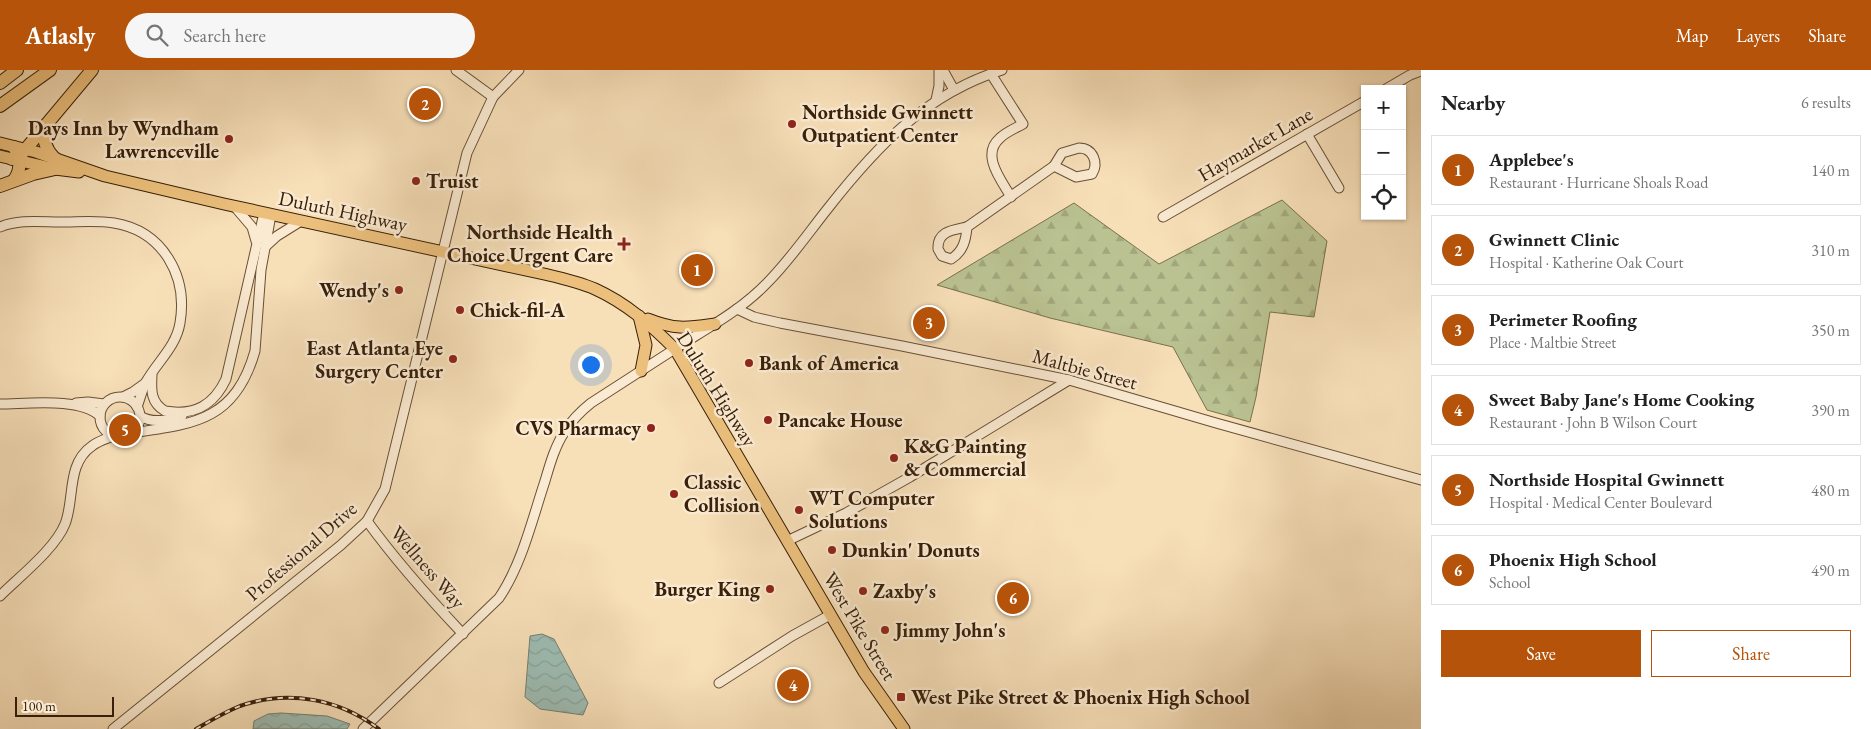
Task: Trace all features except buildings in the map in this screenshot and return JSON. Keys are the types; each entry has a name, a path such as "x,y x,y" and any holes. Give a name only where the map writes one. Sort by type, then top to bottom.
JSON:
{"highway":[{"path":"0,83 18,70"},
{"path":"0,106 50,70"},
{"path":"14,180 18,174 15,155 44,127 92,70"},
{"path":"0,186 40,172 56,164 46,148 44,127"}],"main road":[{"name":"Duluth Highway","path":"0,143 15,155 236,207 544,274 580,283 614,299 639,316 674,349 786,541"},
{"path":"639,316 678,328 715,324"},
{"path":"639,316 646,345 641,370"},
{"name":"West Pike Street","path":"786,541 875,690 904,729"}],"street":[{"path":"456,70 493,97"},
{"name":"Professional Drive","path":"113,729 341,545 367,521 385,489 467,153 493,97 519,70"},
{"path":"936,100 939,86 939,70"},
{"path":"943,70 954,90"},
{"path":"363,729 493,606 511,577 551,462 566,430 576,416 591,403 737,309 767,283 880,146 902,125 936,100 954,90 1002,70"},
{"path":"1393,85 1421,71"},
{"path":"990,74 1023,124 1000,137 992,151 992,164 1012,197"},
{"name":"Haymarket Lane","path":"1163,217 1361,103"},
{"path":"1307,134 1339,188"},
{"path":"967,227 1054,166 1062,153 1083,148 1090,150 1093,154 1095,170 1092,174 1076,177 1054,166"},
{"path":"92,445 113,436 126,436 132,433 197,421 210,415 222,406 238,389 251,364 255,351 261,247 252,228 236,207"},
{"path":"123,397 129,400 148,420 155,421 174,418 194,411 215,398 226,379 268,214"},
{"path":"261,247 301,221"},
{"path":"0,227 17,222 115,223 139,231 160,247 169,258 180,282 182,306 180,324 171,347 150,378 138,411 139,423 132,433"},
{"name":"Maltbie Street","path":"737,309 754,317 780,324 912,348 1069,380 1216,424 1421,480"},
{"path":"150,378 154,401 161,409 170,412 194,411"},
{"path":"113,436 107,433 102,426 100,416 104,404 133,392 150,378"},
{"path":"786,541 846,513 908,478 1069,380"},
{"path":"0,404 74,404 88,402 104,404"},
{"path":"74,404 92,410 100,416"},
{"path":"0,596 51,547 65,525 80,458 92,445 102,426"},
{"name":"Wellness Way","path":"367,521 387,549 463,634"},
{"path":"719,683 792,636 830,615"}],"green space":[{"path":"1282,200 1327,241 1314,317 1270,312 1250,422 1207,410 1173,347 1050,318 937,285 1074,203 1159,264"}],"water":[{"path":"542,634 554,639 588,703 583,715 540,709 525,697 530,636"},
{"path":"268,714 327,716 350,724 347,729 253,729 254,721"}],"railway":[{"path":"196,729 240,706 277,698 313,700 330,704 347,710 379,729"}],"place":[{"name":"Gwinnett Clinic","path":"425,104"},
{"name":"Northside Gwinnett Outpatient Center","path":"792,124"},
{"name":"Days Inn by Wyndham Lawrenceville","path":"229,139"},
{"name":"Truist","path":"416,181"},
{"name":"Northside Health Choice Urgent Care","path":"624,244"},
{"name":"Applebee's","path":"697,270"},
{"name":"Wendy's","path":"399,290"},
{"name":"Chick-fil-A","path":"460,310"},
{"name":"Perimeter Roofing","path":"929,323"},
{"name":"East Atlanta Eye Surgery Center","path":"453,359"},
{"name":"Bank of America","path":"749,363"},
{"name":"Pancake House","path":"768,420"},
{"name":"CVS Pharmacy","path":"651,428"},
{"name":"Northside Hospital Gwinnett","path":"125,430"},
{"name":"K&G Painting & Commercial","path":"894,458"},
{"name":"Classic Collision","path":"674,494"},
{"name":"WT Computer Solutions","path":"799,510"},
{"name":"Dunkin' Donuts","path":"832,550"},
{"name":"Burger King","path":"770,589"},
{"name":"Zaxby's","path":"863,591"},
{"name":"Phoenix High School","path":"1013,598"},
{"name":"Jimmy John's","path":"885,630"},
{"name":"Sweet Baby Jane's Home Cooking","path":"793,685"},
{"name":"West Pike Street & Phoenix High School","path":"901,697"}]}
